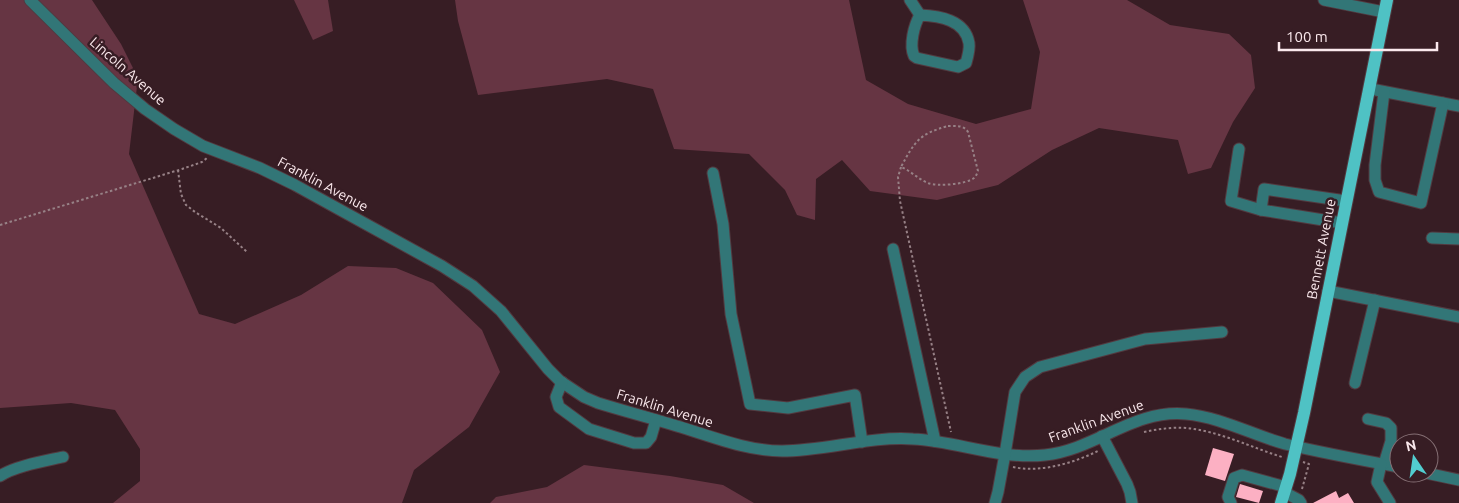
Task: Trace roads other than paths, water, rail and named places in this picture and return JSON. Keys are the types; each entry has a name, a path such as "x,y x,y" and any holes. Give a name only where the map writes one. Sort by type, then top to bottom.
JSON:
{"main road":[{"name":"Bennett Avenue","path":"1284,494 1296,446 1386,6"}],"street":[{"name":"Lincoln Avenue","path":"30,0 114,83 145,109 182,134 216,152"},
{"path":"910,0 920,15"},
{"path":"1324,0 1386,6"},
{"path":"920,15 931,15 954,22 963,28 970,43 966,63 958,67 914,56 912,45 916,24 920,15"},
{"path":"1369,89 1459,106"},
{"path":"1384,92 1375,165 1375,180 1379,192 1421,203 1443,103"},
{"path":"1239,149 1231,200 1261,210 1342,223"},
{"name":"Franklin Avenue","path":"216,152 254,165 295,185 456,274 501,310 548,369 562,382 584,397 598,403 725,441 770,450 800,450 905,438 1029,456 1056,454 1080,446 1126,425 1155,416 1186,414 1210,419 1296,446 1389,466"},
{"path":"713,173 723,224 731,314 750,404 788,408 854,394 862,442"},
{"path":"1261,210 1264,189 1346,201"},
{"path":"1432,238 1459,238"},
{"path":"893,249 935,441"},
{"path":"1328,292 1459,316"},
{"path":"1355,383 1375,300"},
{"path":"995,503 1006,454 1016,392 1025,377 1040,367 1145,339 1222,332"},
{"path":"562,382 556,398 558,407 589,429 634,443 646,443 651,437 656,420"},
{"path":"1368,419 1386,423 1390,428 1390,441 1377,482 1390,503"},
{"path":"1102,436 1127,484 1132,503"},
{"path":"0,476 5,472 63,457"},
{"path":"1232,503 1228,497 1234,478 1242,475 1300,501"},
{"path":"1439,476 1459,480"}]}
